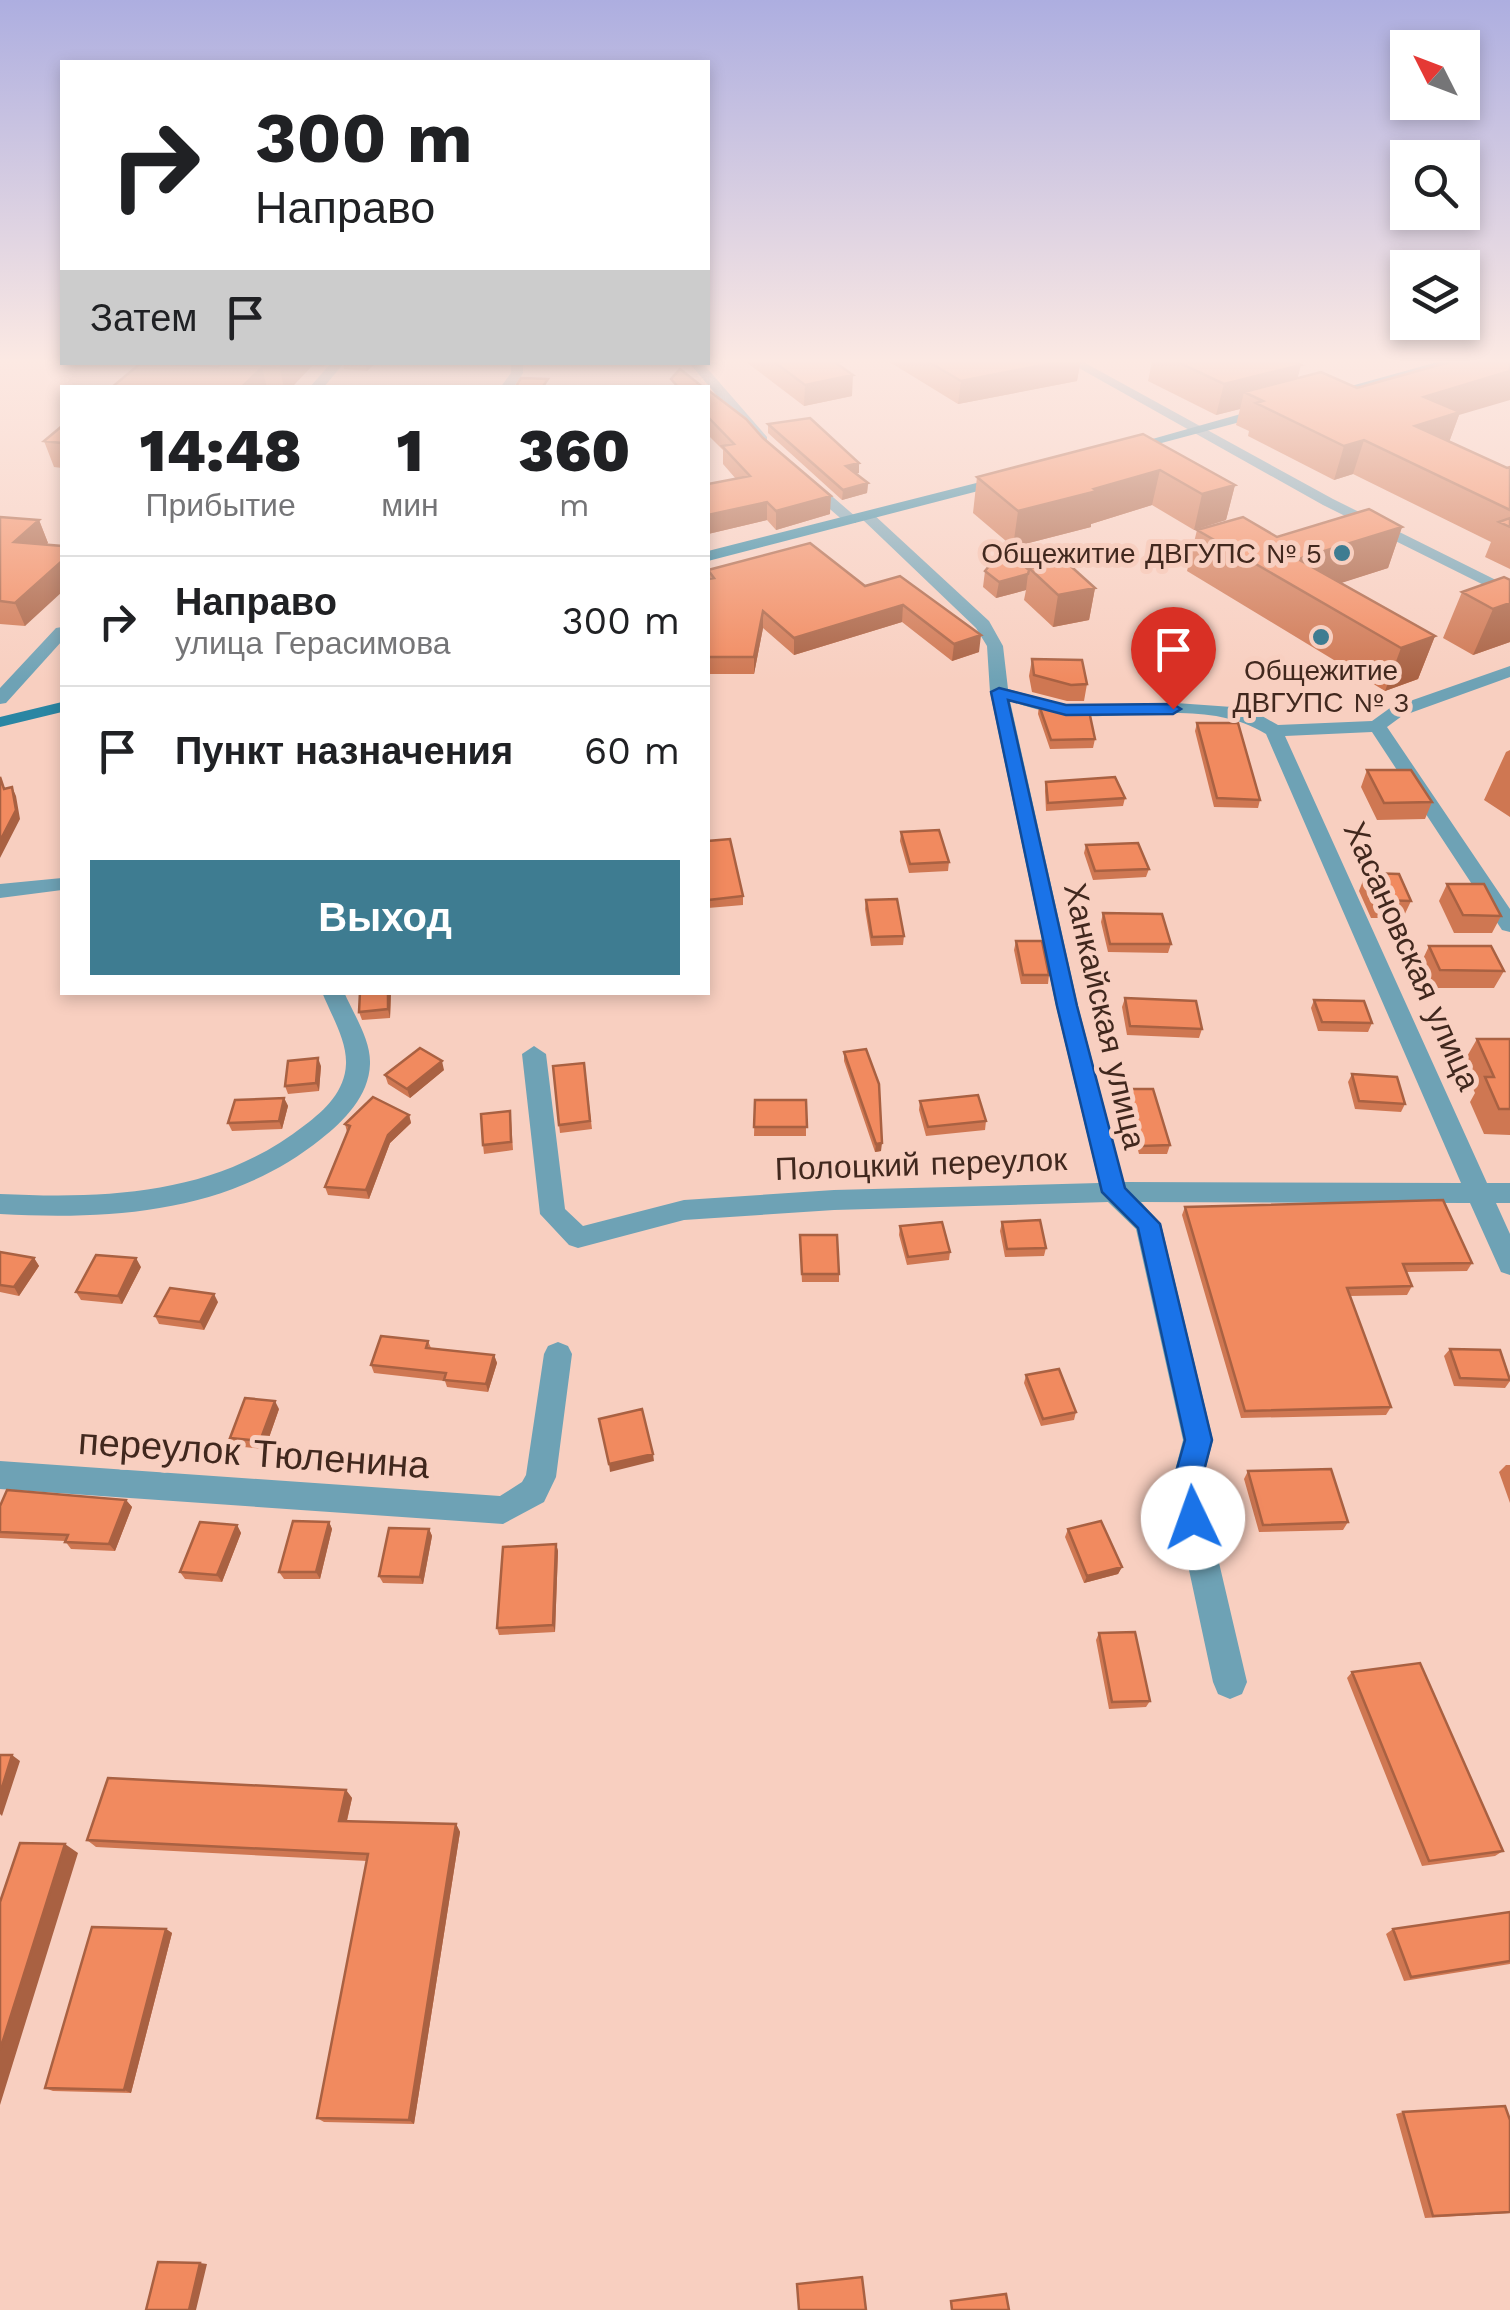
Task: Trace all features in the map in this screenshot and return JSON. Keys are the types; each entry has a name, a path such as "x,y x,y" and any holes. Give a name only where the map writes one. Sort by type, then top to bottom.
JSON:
{"street":[{"path":"1264,466 1510,593"},
{"path":"710,555 1034,472"},
{"name":"Ханкайская улица","path":"797,473 859,518 983,625 995,646 999,692 1067,1006 1114,1192 1148,1224 1198,1440 1186,1486 1230,1682"},
{"path":"0,699 60,634"},
{"path":"999,692 1066,710 1173,709 1244,715 1260,719 1274,731 1377,726 1396,712 1510,672"},
{"path":"0,722 60,708"},
{"path":"1377,726 1510,924"},
{"name":"Хасановская улица","path":"1274,731 1510,1264"},
{"path":"0,891 60,884"},
{"path":"0,1204 44,1207 140,1202 204,1193 276,1161 304,1142 352,1094 358,1058 335,995"},
{"name":"Полоцкий переулок","path":"534,1054 550,1201 554,1214 578,1238 684,1210 834,1200 1114,1192 1510,1192"},
{"name":"переулок Тюленина","path":"0,1475 503,1510 534,1492 541,1477 558,1354"}],"building":[{"path":"740,466 796,466 831,496 776,511 767,502 710,515 710,484 750,476"},
{"path":"816,466 847,466 868,483 843,490"},
{"path":"1020,466 1200,466 1235,485 1202,494 1160,470 1018,511 977,477"},
{"path":"1418,466 1510,467 1510,510"},
{"path":"1369,509 1402,527 1298,559 1435,636 1401,648 1197,530 1243,517 1277,537"},
{"path":"0,517 39,520 14,542 60,546 60,563 15,603 0,601"},
{"path":"810,543 865,586 900,576 981,635 954,644 903,605 794,638 763,611 754,657 710,657 710,579 714,578 710,569"},
{"path":"1003,549 1029,570 1028,574 999,582 985,571"},
{"path":"1065,561 1095,588 1058,595 1029,568"},
{"path":"1504,577 1510,580 1510,603 1493,609 1462,592"},
{"path":"1032,659 1082,660 1087,684 1071,685 1034,675"},
{"path":"1039,705 1089,711 1095,739 1051,740"},
{"path":"1197,723 1238,723 1260,800 1217,798"},
{"path":"1367,770 1411,770 1432,802 1384,803"},
{"path":"0,777 4,789 12,787 16,810 0,841"},
{"path":"1115,777 1125,798 1048,803 1046,782"},
{"path":"939,830 949,862 910,864 901,832"},
{"path":"730,839 743,896 710,900 710,841"},
{"path":"1138,843 1149,869 1095,871 1086,845"},
{"path":"1366,873 1399,874 1411,901 1379,900"},
{"path":"1447,884 1484,884 1501,916 1463,915"},
{"path":"897,899 904,936 872,937 866,900"},
{"path":"1103,913 1162,914 1171,944 1110,944"},
{"path":"1016,941 1042,941 1049,975 1023,975"},
{"path":"1429,946 1491,946 1504,971 1440,970"},
{"path":"360,995 388,995 388,1009 359,1012"},
{"path":"1125,998 1196,1001 1202,1029 1130,1026"},
{"path":"1314,1000 1364,1001 1372,1023 1322,1022"},
{"path":"1477,1039 1510,1039 1510,1109 1499,1109 1485,1077 1494,1077"},
{"path":"420,1048 442,1061 407,1089 385,1075"},
{"path":"866,1049 879,1084 882,1143 876,1144 844,1052"},
{"path":"318,1058 316,1083 285,1086 288,1061"},
{"path":"584,1063 590,1121 559,1125 553,1066"},
{"path":"1352,1074 1397,1077 1405,1104 1359,1101"},
{"path":"1126,1089 1153,1089 1170,1145 1142,1146"},
{"path":"978,1095 986,1121 928,1127 920,1101"},
{"path":"373,1097 409,1115 388,1135 366,1190 325,1187 350,1126 345,1124"},
{"path":"284,1098 279,1121 228,1123 235,1100"},
{"path":"755,1100 806,1100 807,1127 754,1127"},
{"path":"510,1111 511,1142 483,1145 481,1114"},
{"path":"1443,1200 1472,1263 1403,1264 1412,1286 1347,1288 1391,1407 1245,1411 1185,1207"},
{"path":"1040,1220 1046,1248 1007,1249 1002,1222"},
{"path":"942,1222 950,1252 908,1257 900,1226"},
{"path":"800,1235 837,1235 839,1274 802,1274"},
{"path":"0,1252 34,1258 14,1287 0,1285"},
{"path":"96,1255 136,1258 118,1296 76,1292"},
{"path":"170,1288 214,1294 200,1322 155,1316"},
{"path":"381,1336 428,1341 426,1348 494,1355 486,1384 444,1380 446,1373 371,1365"},
{"path":"1450,1349 1500,1350 1510,1380 1460,1378"},
{"path":"1059,1369 1076,1412 1043,1419 1026,1375"},
{"path":"245,1398 275,1401 260,1441 230,1438"},
{"path":"642,1409 653,1454 609,1464 599,1419"},
{"path":"1331,1469 1348,1522 1263,1525 1248,1471"},
{"path":"7,1490 126,1500 109,1544 65,1542 68,1535 0,1532 0,1506"},
{"path":"293,1521 329,1522 316,1572 279,1572"},
{"path":"1101,1521 1122,1567 1087,1576 1068,1529"},
{"path":"200,1522 237,1525 217,1575 180,1572"},
{"path":"389,1528 429,1529 420,1577 379,1576"},
{"path":"556,1544 553,1625 497,1628 503,1547"},
{"path":"1135,1632 1150,1701 1112,1702 1099,1633"},
{"path":"1420,1663 1503,1851 1429,1861 1352,1672"},
{"path":"0,1755 12,1755 0,1794"},
{"path":"108,1778 346,1790 339,1821 456,1824 409,2120 317,2118 368,1854 87,1840"},
{"path":"20,1843 65,1844 0,2050 0,1902"},
{"path":"1510,1912 1510,1961 1411,1977 1393,1929"},
{"path":"92,1927 166,1929 124,2090 45,2088"},
{"path":"1505,2106 1510,2120 1510,2212 1433,2216 1403,2112"},
{"path":"158,2262 200,2263 189,2310 146,2310"},
{"path":"862,2277 866,2310 799,2310 797,2284"},
{"path":"1006,2294 1009,2310 952,2310 951,2301"}],"place":[{"name":"Общежитие ДВГУПС № 5","path":"1342,553"},
{"name":"Общежитие ДВГУПС № 3","path":"1321,637"}],"route":[{"path":"1173,709 1066,710 999,692 1067,1006 1114,1192 1148,1224 1198,1440 1186,1486 1193,1518"}]}
